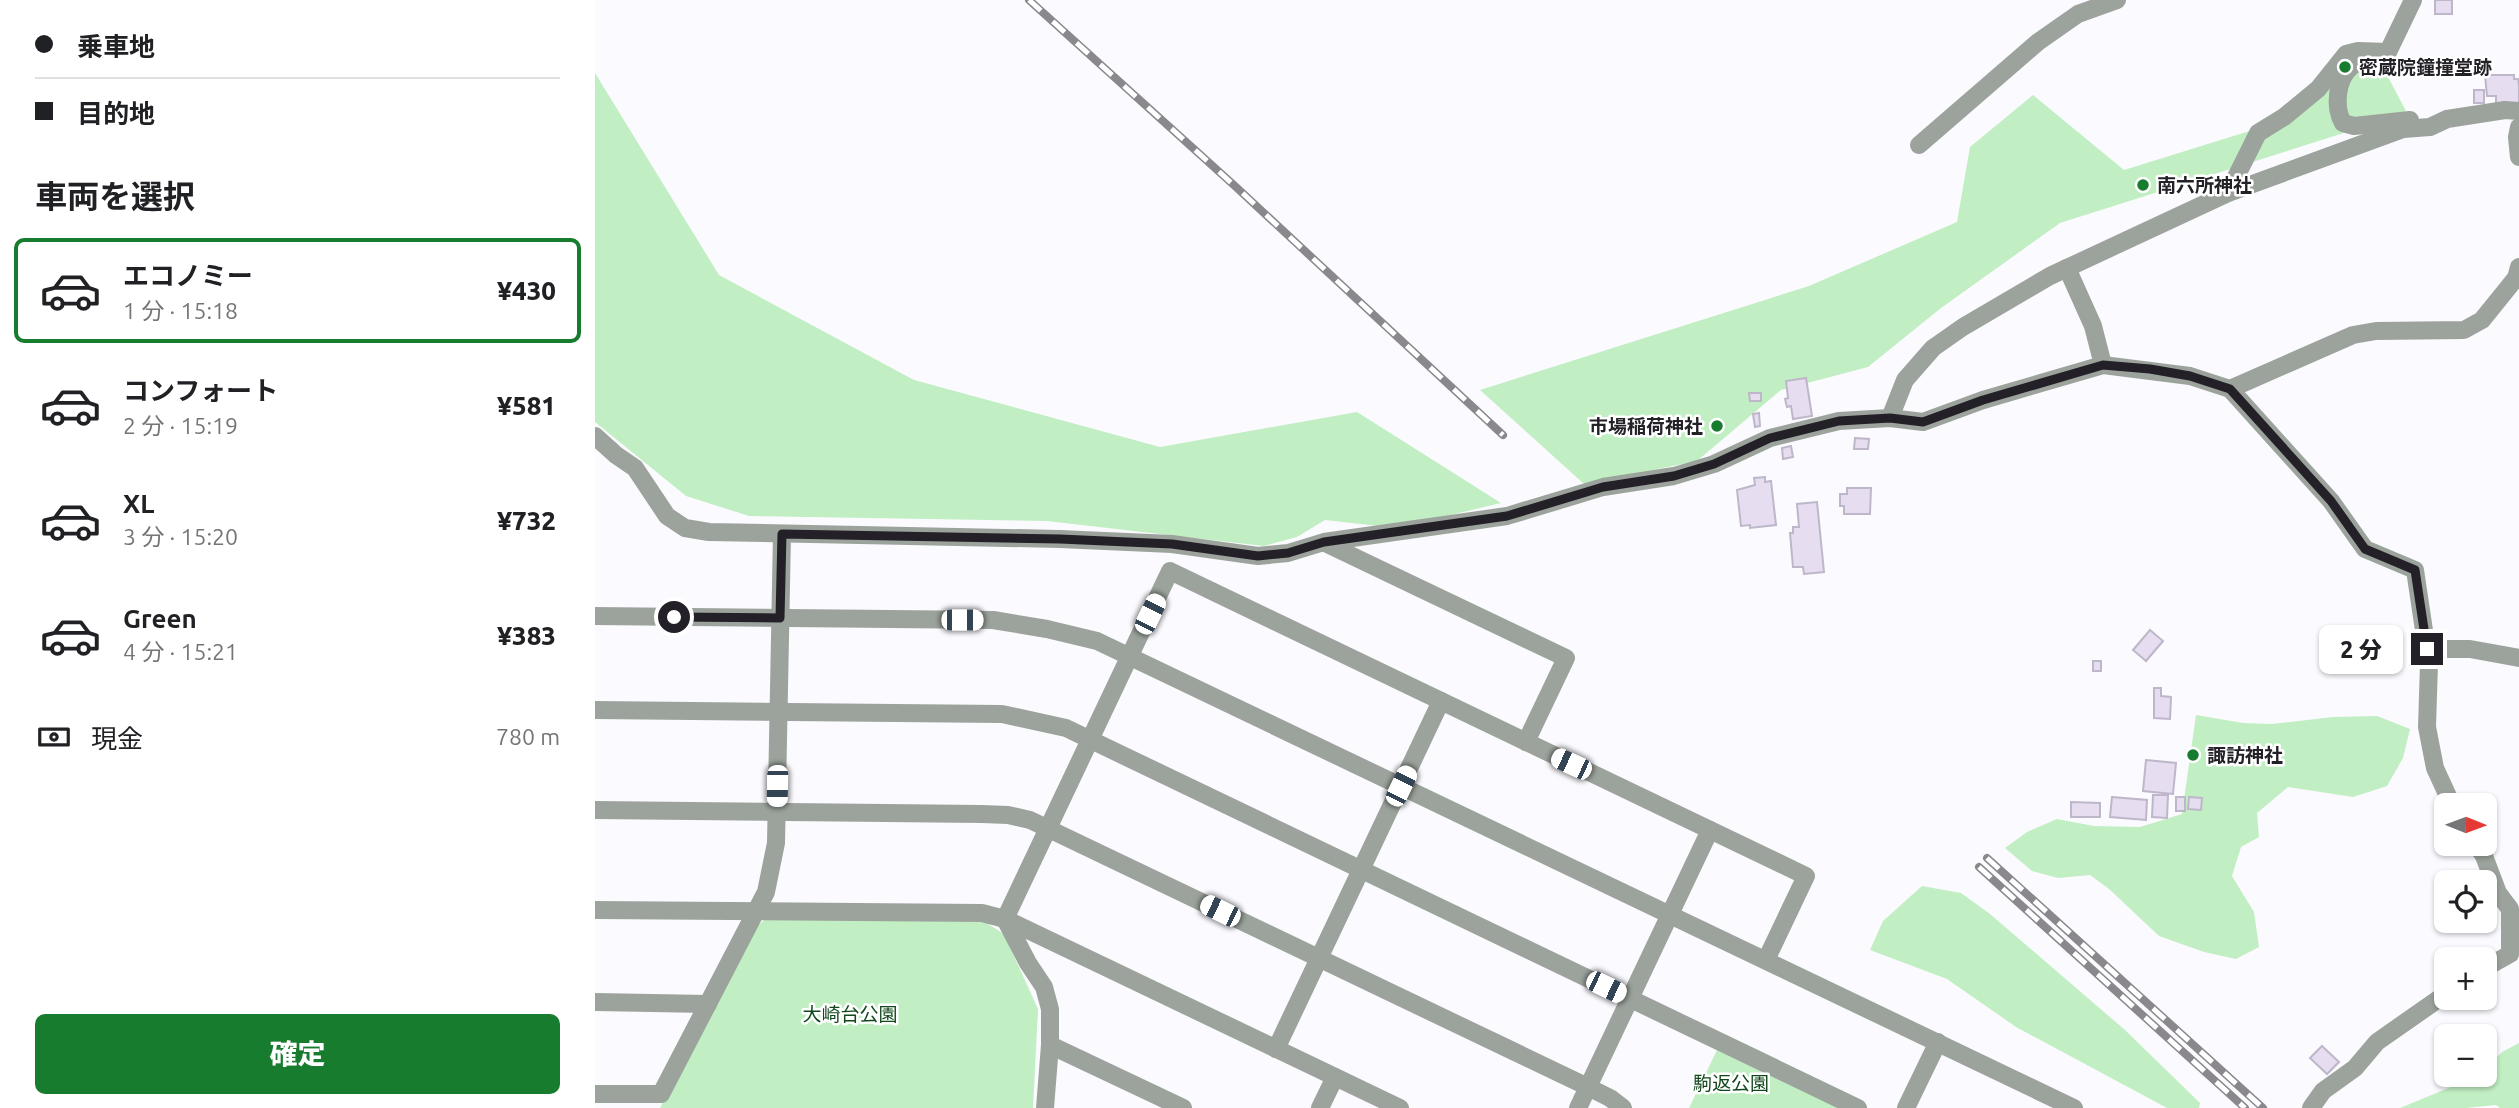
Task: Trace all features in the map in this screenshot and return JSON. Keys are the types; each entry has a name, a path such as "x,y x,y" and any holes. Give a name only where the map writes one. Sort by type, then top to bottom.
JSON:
{"street":[{"path":"1919,145 2038,42 2078,14 2117,0"},
{"path":"2228,193 2258,133 2284,117 2318,89 2346,54 2358,51 2388,52 2413,0"},
{"path":"2384,51 2353,66 2344,77 2338,93 2338,113 2343,123 2354,127 2447,119 2505,110 2519,111"},
{"path":"1890,418 1905,380 1933,348 1962,327 2050,275 2228,193 2403,129 2430,127 2447,119"},
{"path":"2519,127 2519,157"},
{"path":"2067,268 2093,326 2103,365"},
{"path":"2230,389 2353,335 2376,331 2464,330 2483,320 2517,279"},
{"path":"595,436 635,468 667,516 685,528 709,532 1172,544 1258,556 1288,553 1324,542 1507,516 1603,487 1674,476 1714,464 1770,438 1839,421 1890,418 1923,422 1983,400 2103,365 2190,376 2230,389 2331,501 2365,549 2415,570 2429,664 2427,727 2435,768 2446,793"},
{"path":"595,1094 660,1101 767,892 773,866 777,811 782,534"},
{"path":"1324,542 1566,659 1527,742"},
{"path":"1005,919 1170,572 1806,876 1766,960"},
{"path":"595,616 993,620 1072,634 1097,642 2074,1108"},
{"path":"2427,649 2470,649 2519,659"},
{"path":"1276,1049 1441,701"},
{"path":"595,710 1002,714 1066,728 1858,1108"},
{"path":"595,810 1009,815 1030,820 1588,1087 1623,1108"},
{"path":"1578,1108 1710,830"},
{"path":"2484,856 2498,892 2515,909 2510,954 2497,961"},
{"path":"595,910 982,913 1005,919 1400,1108"},
{"path":"1005,919 1044,987 1050,1009 1045,1108"},
{"path":"595,1002 708,1004"},
{"path":"2315,1102 2355,1068 2377,1042 2434,1002"},
{"path":"1906,1108 1938,1042"},
{"path":"1050,1045 1183,1108"},
{"path":"1320,1108 1335,1077"},
{"path":"2315,1102 2333,1108"}],"green space":[{"path":"2376,54 2407,113 2060,223 1941,308 1868,367 1781,390 1697,461 1584,484 1480,390 1809,286 1957,222 1970,147 2033,95 2124,170 2285,120"},
{"path":"595,73 719,275 914,380 1160,447 1357,412 1501,503 1396,528 1325,520 1297,537 1264,546 1047,521 749,516 686,496 595,422"},
{"path":"2196,715 2243,723 2272,724 2333,717 2377,716 2410,729 2403,758 2387,786 2353,797 2288,787 2257,813 2259,837 2241,847 2232,876 2254,912 2259,947 2236,959 2204,952 2159,936 2090,875 2058,878 2032,871 2005,848 2027,832 2057,819 2094,826 2140,827 2182,814"},
{"path":"1922,886 1961,893 1990,914 2125,1030 2200,1103 2199,1108 2167,1108 2016,1027 1947,979 1870,950 1883,921"},
{"name":"大崎台公園","path":"767,918 985,922 1004,934 1038,1009 1033,1108 660,1108 758,925"},
{"path":"2519,1043 2519,1108 2500,1108 2496,1105 2400,1108 2451,1087 2497,1087 2497,1057"},
{"name":"駒返公園","path":"1717,1050 1840,1108 1689,1108"}],"building":[{"path":"2435,0 2452,0 2452,14 2435,14"},
{"path":"2485,75 2514,75 2514,79 2518,79 2519,103 2496,103 2496,96 2487,96"},
{"path":"2474,90 2484,90 2484,103 2474,103"},
{"path":"1806,378 1812,416 1793,419 1791,406 1787,407 1785,399 1788,398 1786,381"},
{"path":"1749,393 1761,393 1761,401 1750,401"},
{"path":"1759,413 1760,426 1755,427 1753,414"},
{"path":"1855,438 1869,439 1868,449 1854,449"},
{"path":"1791,446 1793,457 1783,459 1782,448"},
{"path":"1765,477 1765,482 1771,481 1776,525 1750,528 1750,525 1741,526 1737,490 1755,485 1754,478"},
{"path":"1847,488 1871,488 1870,514 1844,514 1844,506 1840,506 1840,494 1847,494"},
{"path":"1817,502 1824,572 1804,574 1803,567 1793,567 1790,533 1793,533 1793,527 1799,527 1797,504"},
{"path":"2150,630 2163,641 2146,661 2133,650"},
{"path":"2093,661 2101,661 2101,671 2093,671"},
{"path":"2154,688 2161,688 2161,696 2171,697 2170,719 2154,718"},
{"path":"2146,760 2176,763 2173,794 2143,791"},
{"path":"2153,795 2168,795 2167,818 2152,817"},
{"path":"2112,797 2147,800 2146,820 2110,817"},
{"path":"2176,797 2185,797 2185,811 2176,811"},
{"path":"2189,797 2202,798 2201,810 2188,809"},
{"path":"2071,802 2100,803 2100,817 2071,817"},
{"path":"2322,1046 2339,1062 2327,1074 2310,1058"}],"railway":[{"path":"1029,0 1236,187 1503,435"},
{"path":"1987,858 2263,1108"},
{"path":"1979,867 2245,1108"}],"place":[{"name":"密蔵院鐘撞堂跡","path":"2345,67"},
{"name":"南六所神社","path":"2143,185"},
{"name":"市場稲荷神社","path":"1717,426"},
{"name":"諏訪神社","path":"2193,755"}],"route":[{"path":"674,617 780,618 782,534 1060,539 1172,544 1258,556 1288,553 1324,542 1507,516 1603,487 1674,476 1714,464 1770,438 1839,421 1890,418 1923,422 1983,400 2103,365 2190,376 2230,389 2331,501 2365,549 2415,570 2427,649"}]}
